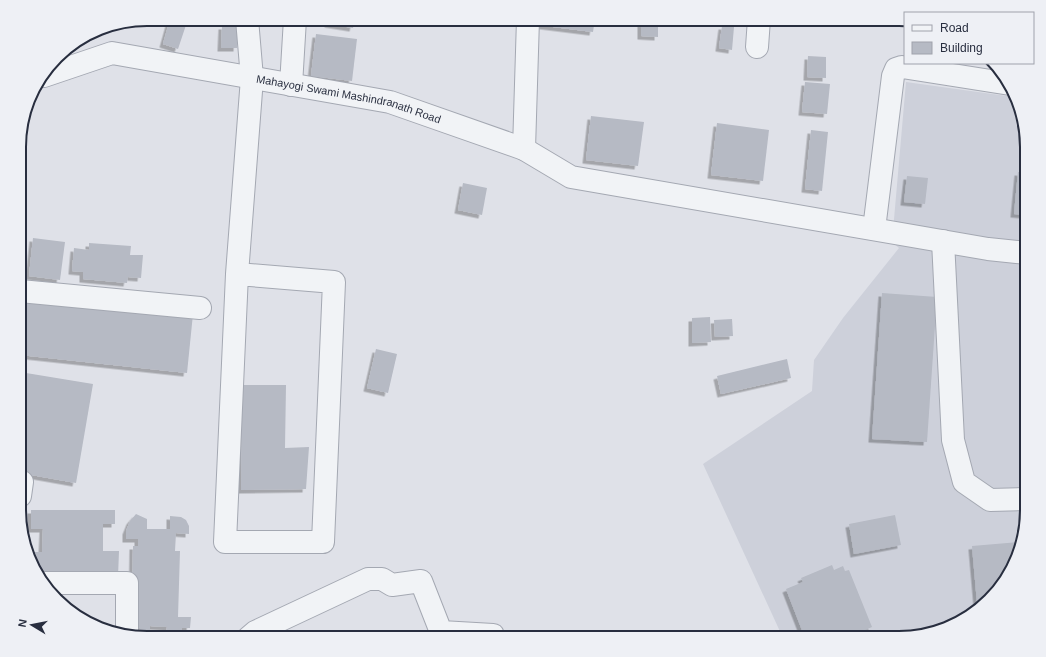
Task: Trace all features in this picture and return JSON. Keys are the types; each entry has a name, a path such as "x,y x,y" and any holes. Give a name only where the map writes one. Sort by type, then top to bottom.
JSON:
{"street":[{"path":"237,274 334,282 323,542 225,542 237,274 252,78 248,26"},
{"path":"291,85 295,26"},
{"path":"524,149 528,26"},
{"path":"757,47 758,26"},
{"name":"Mahayogi Swami Mashindranath Road","path":"51,74 112,53 390,102 524,149 571,177 988,249 1020,251"},
{"path":"874,229 893,76 896,70 902,67 1002,83"},
{"path":"943,241 953,440 964,482 990,500 1020,499"},
{"path":"26,291 200,308"},
{"path":"257,631 368,579 382,579 392,585 421,581 441,631"},
{"path":"50,583 127,583 127,629"}],"shaded area":[{"path":"906,82 1009,96 1018,123 1020,139 1020,518 1014,549 1008,564 990,590 966,611 945,622 923,629 907,631 780,631 703,464 812,391 814,360 843,318 899,248 892,242"}],"building":[{"path":"168,26 186,26 178,49 163,44"},
{"path":"222,26 238,26 237,48 221,48"},
{"path":"340,26 353,26 353,28"},
{"path":"545,26 594,26 593,32"},
{"path":"641,26 658,26 658,37 641,36"},
{"path":"722,26 734,27 732,50 719,48"},
{"path":"316,34 357,39 352,81 311,76"},
{"path":"808,56 826,57 826,78 807,77"},
{"path":"805,82 830,84 827,114 802,112"},
{"path":"591,116 644,122 638,166 586,160"},
{"path":"717,123 769,130 763,181 711,175"},
{"path":"811,130 828,132 822,191 805,189"},
{"path":"1018,172 1020,172 1020,214 1014,214"},
{"path":"907,176 928,178 925,204 904,202"},
{"path":"463,183 487,188 482,215 458,210"},
{"path":"33,238 65,242 60,280 29,276"},
{"path":"89,243 131,246 130,255 143,255 141,278 128,277 127,283 83,279 83,272 72,271 74,248 89,250"},
{"path":"882,293 937,297 927,442 872,439"},
{"path":"26,296 193,314 187,373 26,356"},
{"path":"710,317 711,342 692,343 692,318"},
{"path":"732,319 733,336 715,337 714,320"},
{"path":"376,349 397,354 388,393 367,388"},
{"path":"787,359 791,378 721,394 717,376"},
{"path":"26,373 93,384 76,483 26,474"},
{"path":"242,385 286,385 285,448 309,447 306,489 241,490"},
{"path":"31,510 115,510 115,524 103,524 103,551 119,551 118,577 45,576 33,552 42,552 43,529 31,529"},
{"path":"136,514 147,519 147,529 170,529 170,516 181,517 186,520 189,526 189,534 176,533 175,551 180,551 178,617 191,617 190,628 182,628 182,631 167,631 167,627 150,626 150,631 147,631 140,631 140,628 134,625 132,611 133,546 138,546 138,539 126,539 126,531 130,521"},
{"path":"895,515 901,545 854,554 849,524"},
{"path":"1016,542 1008,564 1000,577 990,590 977,603 972,546"},
{"path":"832,565 834,570 843,566 845,571 849,570 872,627 863,631 802,631 786,589 803,582 801,578"}]}
